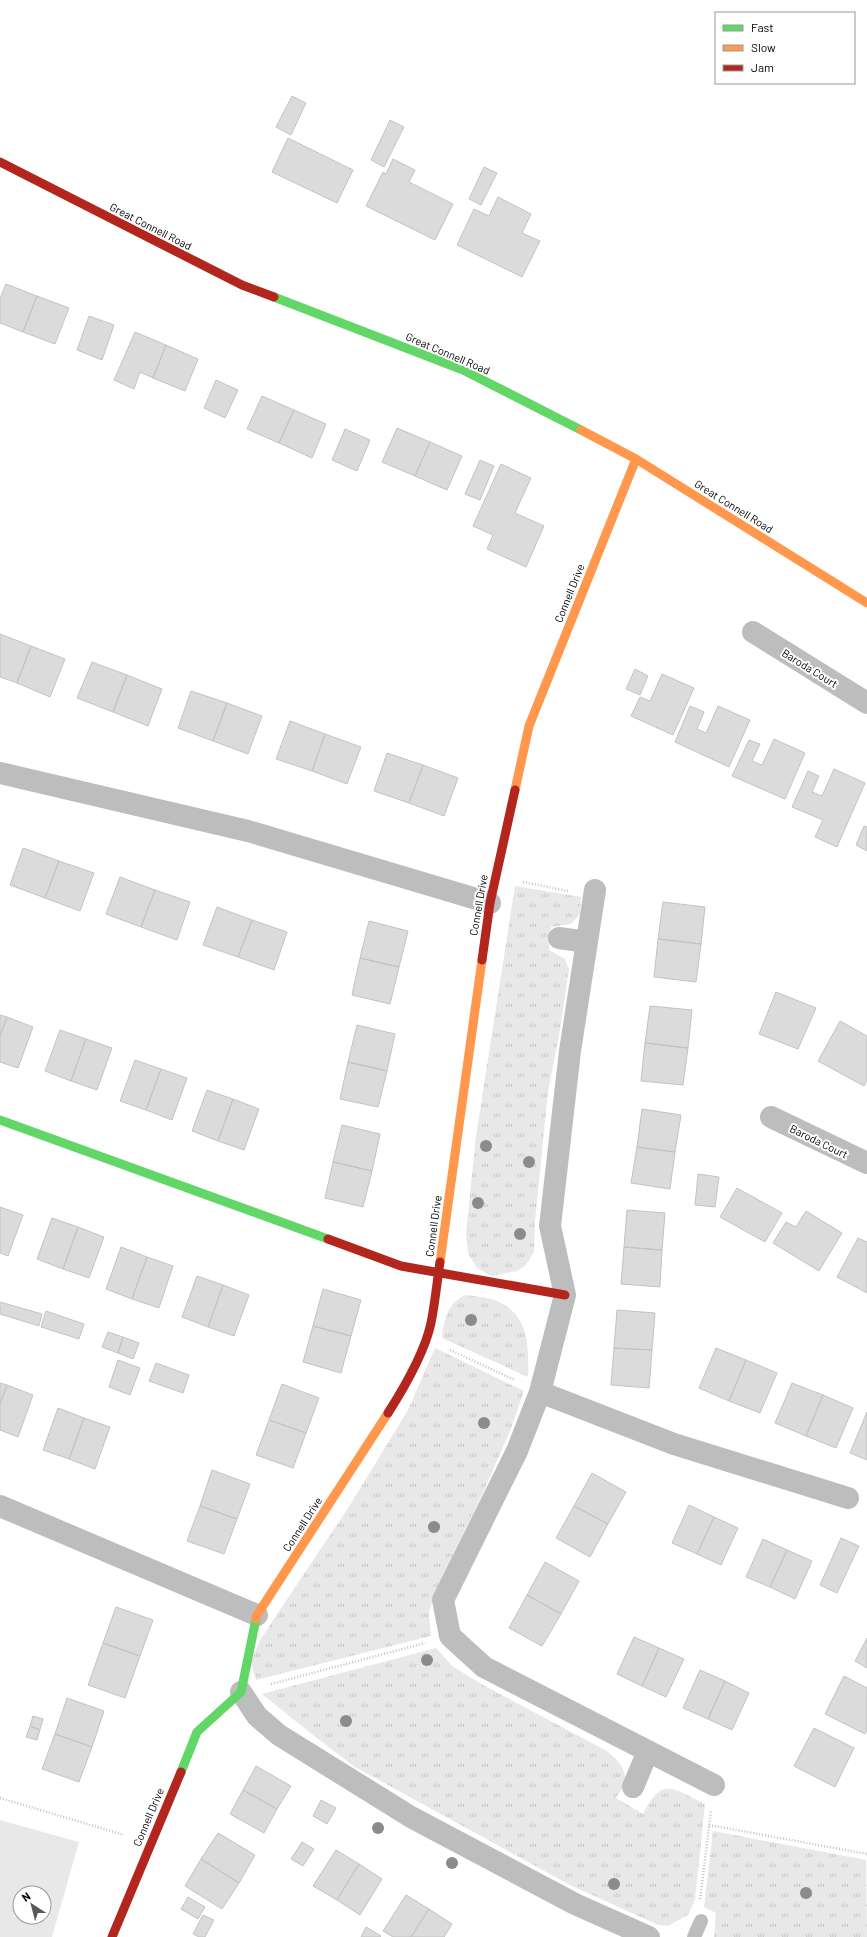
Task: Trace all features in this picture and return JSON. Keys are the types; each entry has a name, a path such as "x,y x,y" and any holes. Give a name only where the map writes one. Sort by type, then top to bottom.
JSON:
{"street":[{"name":"Great Connell Road","path":"0,162 242,285 463,370 636,459 867,603"},
{"name":"Connell Drive","path":"112,1937 197,1732 241,1692 257,1615 402,1391 426,1339 431,1323 490,903 529,726 636,459"},
{"name":"Baroda Court","path":"753,632 867,703"},
{"path":"0,773 248,831 490,903"},
{"path":"594,893 570,1051 550,1226 565,1295 540,1392 517,1450 443,1600 450,1636 484,1667 714,1785"},
{"path":"559,938 587,942"},
{"name":"Baroda Court","path":"771,1117 867,1163"},
{"path":"0,1120 401,1266 565,1295"},
{"path":"540,1392 674,1444 848,1498"},
{"path":"0,1506 257,1615"},
{"path":"241,1692 257,1716 279,1735 411,1817 575,1904 649,1937"},
{"path":"633,1787 648,1751"}],"lane":[{"path":"694,1937 701,1922"}],"path":[{"path":"495,877 594,893"},
{"path":"426,1339 540,1392"},
{"path":"241,1692 450,1636"},
{"path":"701,1922 698,1911 714,1785"},
{"path":"0,1798 150,1843"},
{"path":"709,1825 867,1854"}],"green space":[{"path":"515,886 581,897 580,914 571,924 551,927 549,950 565,959 569,969 560,1030 548,1092 535,1221 534,1252 526,1265 517,1271 491,1276 477,1268 468,1253 466,1233 476,1136"},
{"path":"465,1295 492,1299 504,1305 513,1312 520,1321 527,1341 528,1377 442,1338 444,1324 450,1308"},
{"path":"435,1348 524,1391 510,1431 482,1495 436,1590 429,1613 431,1636 256,1680 251,1662 260,1640 350,1505 408,1410"},
{"path":"436,1648 452,1666 483,1685 607,1751 621,1765 625,1779 622,1790 616,1798 643,1814 650,1802 663,1790 677,1790 705,1804 695,1900 688,1915 668,1926 658,1925 570,1885 355,1767 262,1694"},
{"path":"0,1820 79,1842 52,1937 0,1937"},
{"path":"713,1831 866,1860 867,1937 714,1937 716,1913 704,1907"}],"building":[{"path":"292,96 306,103 291,135 276,127"},
{"path":"390,120 404,127 384,167 371,160"},
{"path":"288,138 353,170 337,203 272,172"},
{"path":"393,159 415,170 409,182 453,204 435,240 366,206 383,172 386,174"},
{"path":"484,167 497,173 481,205 469,199"},
{"path":"498,197 531,214 522,233 540,241 522,277 457,245 474,209 489,216"},
{"path":"6,284 37,296 23,332 0,323 0,298"},
{"path":"37,296 69,308 55,344 23,332"},
{"path":"89,316 114,325 102,360 77,350"},
{"path":"135,332 166,345 153,378 140,372 134,389 114,380"},
{"path":"166,345 198,359 185,391 153,378"},
{"path":"216,380 238,390 225,418 204,408"},
{"path":"262,396 294,410 279,443 247,429"},
{"path":"294,410 326,424 312,458 279,443"},
{"path":"397,428 430,442 415,476 382,462"},
{"path":"345,429 370,440 357,471 332,460"},
{"path":"430,442 462,456 447,490 415,476"},
{"path":"480,460 494,466 480,500 465,494"},
{"path":"501,464 531,478 515,513 544,526 526,567 487,549 493,535 473,526"},
{"path":"0,634 31,646 17,683 0,677"},
{"path":"31,646 65,659 50,697 17,683"},
{"path":"92,662 127,675 113,712 77,698"},
{"path":"635,669 648,676 640,695 626,689"},
{"path":"662,674 694,688 673,735 631,716 640,697 650,701"},
{"path":"127,675 162,689 148,726 113,712"},
{"path":"191,691 227,703 213,741 178,728"},
{"path":"227,703 262,716 248,754 213,741"},
{"path":"690,706 704,712 697,729 706,733 718,706 750,720 729,767 675,742"},
{"path":"290,721 325,734 312,771 276,759"},
{"path":"325,734 361,747 347,784 312,771"},
{"path":"774,739 805,753 785,799 732,776 749,740 760,744 752,761 762,765"},
{"path":"387,753 423,765 409,803 374,791"},
{"path":"423,765 458,778 444,816 409,803"},
{"path":"834,769 865,783 837,847 815,837 823,820 792,807 808,771 819,776 812,792 822,796"},
{"path":"864,826 867,827 867,851 856,845"},
{"path":"23,848 59,861 45,898 10,885"},
{"path":"59,861 94,873 80,911 45,898"},
{"path":"120,877 155,890 141,927 106,914"},
{"path":"155,890 190,902 177,940 141,927"},
{"path":"663,902 705,907 701,944 658,939"},
{"path":"217,907 252,920 238,957 203,945"},
{"path":"252,920 287,932 274,970 238,957"},
{"path":"369,921 408,931 399,967 360,958"},
{"path":"658,939 701,944 696,982 654,977"},
{"path":"360,958 399,967 390,1004 352,995"},
{"path":"776,992 816,1008 798,1049 759,1034"},
{"path":"650,1006 692,1010 688,1048 645,1043"},
{"path":"0,1015 7,1017 0,1036"},
{"path":"7,1017 33,1027 18,1068 0,1062 0,1036"},
{"path":"840,1021 867,1036 867,1080 864,1086 818,1061"},
{"path":"357,1025 395,1034 387,1071 348,1062"},
{"path":"60,1030 86,1039 71,1081 45,1071"},
{"path":"86,1039 112,1048 97,1090 71,1081"},
{"path":"645,1043 688,1048 683,1085 641,1081"},
{"path":"135,1060 161,1069 146,1110 120,1101"},
{"path":"348,1062 387,1071 378,1107 340,1099"},
{"path":"161,1069 187,1078 172,1120 146,1110"},
{"path":"207,1090 233,1099 218,1141 192,1131"},
{"path":"233,1099 259,1109 244,1150 218,1141"},
{"path":"642,1109 681,1115 675,1152 637,1147"},
{"path":"342,1125 380,1134 372,1171 333,1162"},
{"path":"637,1147 675,1152 670,1189 631,1183"},
{"path":"333,1162 372,1171 363,1207 325,1198"},
{"path":"698,1174 719,1177 715,1207 695,1205"},
{"path":"737,1188 782,1213 765,1242 720,1217"},
{"path":"0,1207 23,1215 8,1256 0,1253"},
{"path":"627,1210 665,1213 662,1250 624,1247"},
{"path":"806,1211 842,1233 819,1271 773,1243 786,1222 796,1227"},
{"path":"52,1218 78,1227 63,1269 37,1259"},
{"path":"78,1227 104,1237 89,1278 63,1269"},
{"path":"858,1238 867,1242 867,1293 837,1277"},
{"path":"121,1247 147,1257 132,1299 106,1289"},
{"path":"624,1247 662,1250 660,1287 621,1284"},
{"path":"147,1257 173,1266 159,1308 132,1299"},
{"path":"197,1276 223,1285 208,1327 182,1317"},
{"path":"223,1285 249,1295 234,1336 208,1327"},
{"path":"323,1289 361,1300 351,1336 313,1326"},
{"path":"0,1302 42,1314 39,1326 0,1314"},
{"path":"617,1310 655,1313 652,1350 614,1348"},
{"path":"46,1311 84,1324 79,1339 41,1327"},
{"path":"313,1326 351,1336 341,1373 303,1362"},
{"path":"108,1332 123,1337 118,1353 102,1347"},
{"path":"123,1337 139,1343 133,1359 118,1353"},
{"path":"614,1348 652,1350 649,1388 611,1385"},
{"path":"716,1348 746,1360 729,1401 699,1388"},
{"path":"118,1360 140,1368 130,1395 109,1387"},
{"path":"746,1360 777,1373 760,1413 729,1401"},
{"path":"156,1363 189,1375 183,1393 149,1381"},
{"path":"0,1383 7,1385 0,1404"},
{"path":"792,1383 823,1395 806,1436 775,1423"},
{"path":"282,1384 319,1398 306,1433 269,1420"},
{"path":"7,1385 33,1395 18,1437 0,1430 0,1404"},
{"path":"823,1395 853,1408 836,1448 806,1436"},
{"path":"58,1408 84,1418 69,1459 43,1450"},
{"path":"867,1412 867,1460 850,1453"},
{"path":"84,1418 110,1427 95,1469 69,1459"},
{"path":"269,1420 306,1433 293,1468 256,1455"},
{"path":"212,1470 250,1484 237,1519 200,1506"},
{"path":"592,1473 626,1492 608,1524 574,1506"},
{"path":"689,1505 714,1517 697,1554 672,1543"},
{"path":"200,1506 237,1519 224,1554 187,1541"},
{"path":"574,1506 608,1524 590,1557 556,1538"},
{"path":"714,1517 738,1528 721,1565 697,1554"},
{"path":"841,1538 859,1546 837,1593 820,1585"},
{"path":"763,1539 787,1550 770,1587 746,1577"},
{"path":"787,1550 812,1561 795,1599 770,1587"},
{"path":"545,1562 579,1581 561,1614 527,1595"},
{"path":"527,1595 561,1614 542,1646 509,1628"},
{"path":"116,1607 153,1620 140,1656 103,1643"},
{"path":"634,1637 659,1648 642,1686 617,1674"},
{"path":"867,1638 867,1668 855,1661"},
{"path":"103,1643 140,1656 125,1698 88,1685"},
{"path":"659,1648 684,1659 666,1697 642,1686"},
{"path":"700,1670 725,1681 708,1719 683,1708"},
{"path":"844,1676 867,1688 867,1730 865,1734 825,1714"},
{"path":"725,1681 749,1693 732,1730 708,1719"},
{"path":"67,1698 104,1711 92,1747 55,1734"},
{"path":"33,1716 43,1719 40,1730 30,1726"},
{"path":"30,1726 40,1730 37,1740 26,1737"},
{"path":"814,1728 854,1748 835,1787 794,1766"},
{"path":"55,1734 92,1747 79,1782 42,1769"},
{"path":"256,1766 291,1786 277,1809 243,1790"},
{"path":"243,1790 277,1809 264,1833 230,1814"},
{"path":"321,1800 336,1808 327,1824 313,1816"},
{"path":"218,1833 255,1855 239,1883 201,1859"},
{"path":"302,1842 314,1849 303,1866 291,1859"},
{"path":"336,1850 359,1864 337,1900 313,1886"},
{"path":"201,1859 239,1883 222,1909 185,1886"},
{"path":"359,1864 382,1879 360,1915 337,1900"},
{"path":"406,1895 429,1909 411,1937 393,1937 383,1931"},
{"path":"188,1897 205,1907 198,1919 181,1909"},
{"path":"429,1909 452,1924 444,1937 411,1937"},
{"path":"203,1915 214,1920 205,1937 199,1937 193,1934"},
{"path":"366,1927 381,1936 361,1937"}],"traffic: fast":[{"path":"274,297 463,370 581,430"},
{"path":"0,1120 328,1239"},
{"path":"181,1772 197,1732 241,1692 256,1619"}],"traffic: slow":[{"path":"581,430 636,459 867,603"},
{"path":"515,790 529,726 636,459"},
{"path":"440,1262 482,960"},
{"path":"256,1619 257,1615 388,1413"}],"traffic: jam":[{"path":"0,162 242,285 274,297"},
{"path":"482,960 490,903 515,790"},
{"path":"328,1239 401,1266 565,1295"},
{"path":"388,1413 413,1369 428,1334 440,1262"},
{"path":"112,1937 181,1772"}]}
